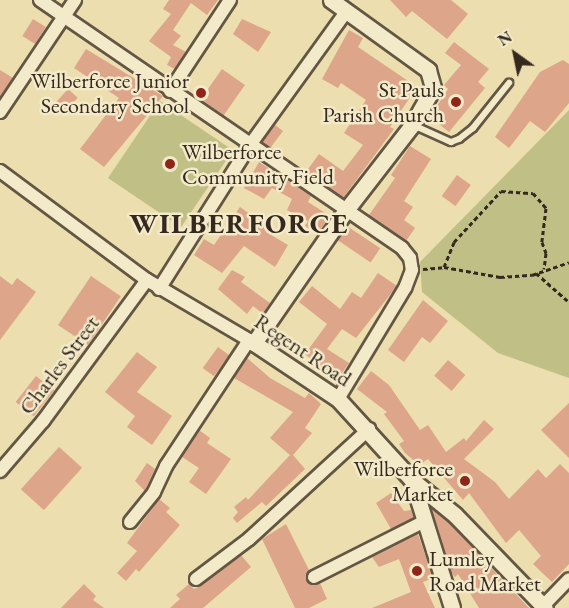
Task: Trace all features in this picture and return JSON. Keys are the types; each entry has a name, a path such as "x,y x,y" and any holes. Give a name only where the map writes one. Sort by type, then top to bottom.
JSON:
{"street":[{"path":"40,0 402,248 410,258 412,270 338,399"},
{"path":"0,112 75,0"},
{"path":"170,91 230,0"},
{"path":"130,522 154,492 166,466 252,341 346,210 412,125 433,88 428,70 331,0"},
{"path":"159,289 250,145 346,12"},
{"name":"Regent Road","path":"0,171 159,289 252,341 338,399 369,429 412,480 455,515 544,607"},
{"name":"Charles Street","path":"0,471 44,421 147,280"},
{"path":"196,579 249,539 369,429"},
{"path":"412,480 423,522 452,608"},
{"path":"314,577 423,522"},
{"path":"544,607 569,579"}],"lane":[{"path":"412,125 451,142 459,139 473,129 509,83"}],"path":[{"path":"444,267 454,242 501,191 533,194 546,208 542,242 546,253 544,269"},
{"path":"412,270 444,267 500,277 536,273 569,262"},
{"path":"536,273 569,302"}],"shaded area":[{"name":"Wilberforce Community Field","path":"160,101 233,150 181,227 108,178"},
{"path":"569,110 569,378 498,353 422,292 420,262"}],"building":[{"path":"169,0 218,0 207,15 191,3 173,30 181,36 173,45 186,52 175,69 167,65 171,57 149,41 171,14 163,9"},
{"path":"390,0 451,0 468,14 447,39 412,11 406,17"},
{"path":"33,19 46,27 35,44 22,36"},
{"path":"242,19 271,32 258,52 233,34"},
{"path":"349,30 363,38 358,47 417,87 390,127 394,129 343,198 306,172 319,154 343,171 363,145 344,133 366,100 341,83 338,88 322,79"},
{"name":"St Pauls Parish Church","path":"454,42 489,69 478,82 485,88 449,132 430,117 448,89 444,85 461,65 445,53"},
{"path":"86,49 163,96 104,167 80,149 119,98 74,68"},
{"path":"563,60 569,64 569,103 545,132 530,121 509,148 495,137 540,72"},
{"name":"Wilberforce Junior Secondary School","path":"222,69 245,85 224,115 201,99"},
{"path":"0,70 13,78 0,97"},
{"path":"68,89 78,98 62,115 53,106"},
{"path":"275,125 283,131 270,148 262,142"},
{"path":"410,146 431,159 404,201 413,207 404,220 415,228 406,241 369,215 395,178 391,175"},
{"path":"259,162 311,196 308,202 330,216 317,234 305,226 308,221 287,210 292,199 272,188 264,199 244,188"},
{"path":"457,175 471,185 455,206 442,196"},
{"path":"240,207 269,228 266,232 288,245 275,267 244,246 222,273 194,255 204,239 214,245"},
{"path":"347,226 380,248 371,262 337,240"},
{"path":"232,270 245,277 241,282 270,303 263,314 253,306 247,314 218,289"},
{"path":"378,273 397,286 356,338 342,329 327,349 349,363 337,380 305,354 327,324 299,302 312,286 340,309 352,292 361,298"},
{"path":"0,276 12,285 17,278 36,292 0,340"},
{"path":"91,276 121,296 88,345 58,325"},
{"path":"423,300 448,321 430,343 422,337 404,362 388,350"},
{"path":"218,347 229,355 214,376 203,368"},
{"path":"137,352 157,367 137,392 172,416 152,445 127,427 135,416 105,392"},
{"path":"247,358 270,378 305,398 309,393 321,404 305,428 312,433 293,455 305,469 266,506 262,502 237,523 233,518 238,512 234,507 246,497 248,500 290,455 270,438 293,412 234,378"},
{"path":"448,360 465,375 452,391 434,376"},
{"path":"371,371 389,385 420,430 428,425 446,452 464,438 466,441 484,420 494,429 464,459 495,482 509,499 538,469 546,478 560,464 569,473 569,564 552,582 533,564 541,556 519,530 506,543 469,493 463,500 428,459 419,465 405,453 399,444 404,441 384,414 387,412 357,389"},
{"path":"36,376 54,390 34,416 16,402"},
{"path":"569,403 569,458 541,430"},
{"path":"199,430 210,438 207,443 231,459 206,494 189,482 199,468 182,457"},
{"path":"59,447 82,468 44,510 21,489"},
{"path":"147,463 155,469 145,491 135,481"},
{"path":"391,493 404,511 411,510 414,518 391,529 376,503"},
{"path":"159,499 170,508 166,512 180,525 139,572 136,569 126,581 117,573 137,551 127,543"},
{"path":"431,508 448,522 529,608 479,608 458,574 455,577 451,572"},
{"path":"286,524 309,570 307,581 320,583 327,599 309,608 295,608 262,539"},
{"path":"418,534 433,578 423,582 435,608 372,608 411,592 399,559 379,567 372,557"},
{"path":"241,555 251,567 203,608 170,608 180,599 176,595 189,584 194,589 200,586"},
{"path":"84,584 96,596 93,600 104,608 61,608"}],"place":[{"name":"Wilberforce Junior Secondary School","path":"201,93"},
{"name":"St Pauls Parish Church","path":"456,102"},
{"name":"Wilberforce Community Field","path":"170,164"},
{"name":"Wilberforce Market","path":"465,481"},
{"name":"Lumley Road Market","path":"417,571"}],"district":[{"name":"WILBERFORCE","path":"239,223"}]}
